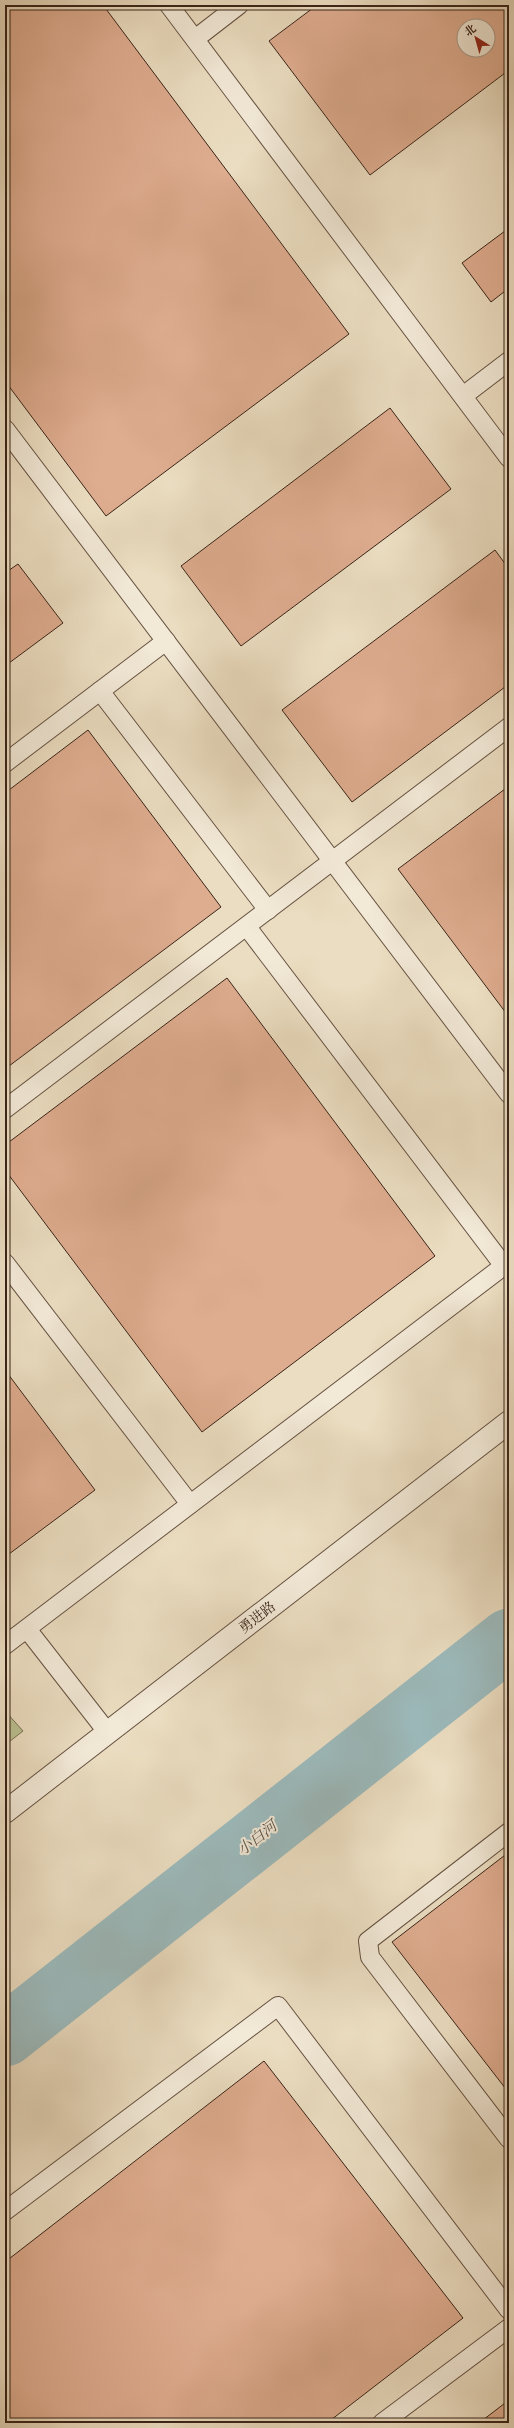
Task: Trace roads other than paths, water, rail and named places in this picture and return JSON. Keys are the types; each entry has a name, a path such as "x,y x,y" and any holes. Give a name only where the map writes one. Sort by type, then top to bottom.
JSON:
{"street":[{"name":"勇进路","path":"5,1812 509,1422"}],"lane":[{"path":"169,5 509,458"},
{"path":"195,39 239,5"},
{"path":"463,396 509,361"},
{"path":"5,429 509,1094"},
{"path":"5,763 166,641"},
{"path":"100,691 268,910"},
{"path":"5,1109 333,862 509,727"},
{"path":"5,1646 507,1264 247,927"},
{"path":"5,1263 190,1504"},
{"path":"27,1629 108,1733"},
{"path":"509,1832 368,1941 370,1957 509,2138"},
{"path":"5,2211 278,2006 509,2310"},
{"path":"382,2423 509,2328"}],"waterway":[{"name":"小白河","path":"5,2036 509,1639"}]}
